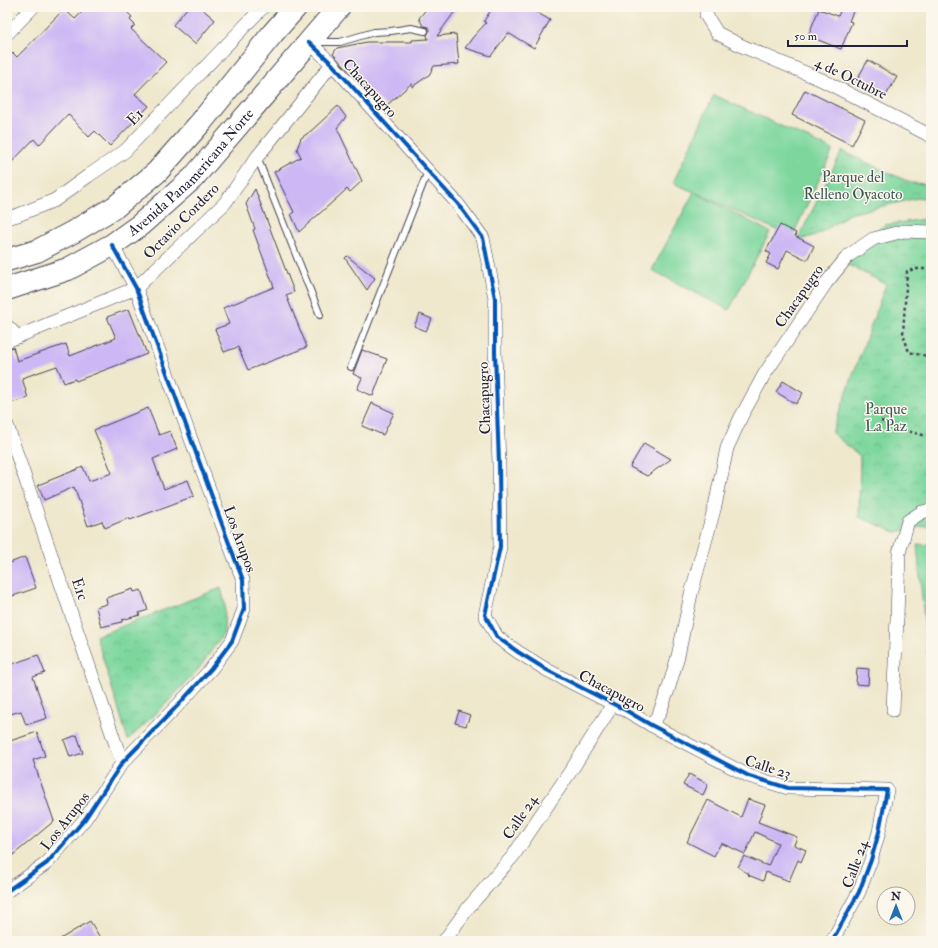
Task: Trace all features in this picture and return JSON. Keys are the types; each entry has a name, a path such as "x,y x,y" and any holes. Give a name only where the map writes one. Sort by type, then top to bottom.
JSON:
{"highway":[{"name":"Avenida Panamericana Norte","path":"7,289 68,270 112,245 140,225 192,178 339,7"},
{"name":"Avenida Panamericana Norte","path":"7,260 38,251 73,232 115,207 157,172 202,121 294,8"}],"street":[{"path":"7,34 33,7"},
{"name":"E1","path":"7,218 55,200 125,151 263,7"},
{"name":"4 de Octubre","path":"706,7 706,15 717,33 742,46 822,80 931,136"},
{"name":"Chacapugro","path":"309,42 332,64 458,204 483,238 495,298 500,546 485,616 497,637 518,652 547,670 652,725 659,714 678,656 691,594 715,506 727,448 741,417 764,375 826,283 848,256 873,239 904,231 931,232"},
{"name":"Octavio Cordero","path":"13,339 136,288 225,203 257,157 332,64"},
{"name":"Los Arupos","path":"7,891 47,863 85,819 122,763 211,669 232,641 244,609 243,580 136,288 112,245"},
{"path":"7,326 13,339"},
{"name":"E1c","path":"7,425 122,763"},
{"path":"893,710 899,553 908,521 922,512 931,510"},
{"name":"Calle 24","path":"444,941 468,908 513,856 574,766 613,704"},
{"name":"Calle 23","path":"652,725 749,776 788,788 887,790"},
{"name":"Calle 24","path":"832,941 859,892 879,832 887,790"}],"lane":[{"path":"309,42 340,42 374,32 411,28 425,31"},
{"path":"257,157 320,315"},
{"path":"351,367 428,172"}],"path":[{"path":"931,269 916,269 907,271 903,334 909,352 931,356"},
{"path":"881,421 911,432 931,437"}],"green space":[{"path":"714,95 833,150 792,237 696,193 770,232 729,310 652,270 694,192 673,183"},
{"name":"Parque del Relleno Oyacoto","path":"842,151 911,183 931,184 931,197 917,198 849,214 819,234 797,241"},
{"name":"Parque La Paz","path":"931,218 931,525 895,532 859,517 860,456 832,433 886,284 836,259 885,225"},
{"path":"931,544 931,692 917,545"},
{"path":"221,588 225,604 224,633 197,671 162,708 128,740 96,636"}],"building":[{"path":"87,7 122,7 132,17 130,20 135,25 131,29 166,62 135,94 149,106 110,146 95,131 89,137 68,114 39,145 34,139 7,167 7,59 13,53 17,57 64,9 75,19"},
{"path":"188,7 200,7 215,20 195,44 173,25"},
{"path":"428,7 458,7 437,36 456,34 459,64 434,66 429,75 412,87 412,83 386,106 357,80 333,54 337,48 367,42 412,42 412,40 428,39 427,35 429,29 428,27 423,26 419,18"},
{"path":"493,7 527,7 550,20 534,48 508,33 491,56 465,48 486,23 484,21"},
{"path":"842,7 855,7 849,21 852,22 841,49 808,36 819,9 838,16"},
{"path":"868,60 897,77 885,97 856,81"},
{"path":"805,90 865,120 852,145 792,115"},
{"path":"338,106 346,117 337,128 362,181 350,192 347,189 299,232 291,214 294,212 274,172 301,157 297,149 301,138 311,131"},
{"path":"255,189 294,292 286,295 307,347 248,370 238,347 224,352 215,329 229,324 223,308 274,287 253,230 255,229 246,204"},
{"path":"780,225 796,233 795,236 814,246 807,260 787,250 778,269 766,263 771,254 766,251"},
{"path":"347,256 375,278 367,290 345,258"},
{"path":"129,309 147,354 76,381 75,379 64,383 57,366 22,378 28,398 7,404 7,349 13,347 17,361 66,344 70,356 116,338 107,317"},
{"path":"420,314 432,319 426,331 414,326"},
{"path":"362,350 387,359 373,396 357,389 362,378 353,374"},
{"path":"783,381 803,393 796,404 776,392"},
{"path":"372,403 394,413 383,435 362,426"},
{"path":"148,408 159,435 170,431 177,449 153,459 164,489 188,480 194,496 130,520 129,518 105,528 102,521 88,526 74,487 44,500 38,485 83,467 89,481 112,473 94,430"},
{"path":"644,443 671,459 647,476 630,467"},
{"path":"25,557 36,588 7,598 7,564"},
{"path":"133,589 134,592 141,590 148,610 139,613 140,615 122,620 122,622 101,627 96,607 107,604 106,598"},
{"path":"38,655 45,673 33,677 47,718 26,725 21,711 7,715 7,666"},
{"path":"857,668 869,669 868,685 856,684"},
{"path":"459,711 470,715 466,726 455,723"},
{"path":"37,732 45,756 33,760 54,821 7,860 7,742"},
{"path":"77,735 83,753 70,757 64,740"},
{"path":"689,774 708,784 703,795 683,785"},
{"path":"748,799 765,805 758,822 797,837 794,845 806,850 801,862 798,860 789,881 766,872 763,881 748,875 749,874 738,867 744,856 768,866 778,843 755,832 745,854 721,843 714,856 687,842 708,800 741,817"},
{"path":"90,921 102,941 57,941"}],"cycle path":[{"path":"309,42 332,64 458,204 483,238 495,298 500,547 485,615 497,637 547,670 749,776 788,788 887,790 879,832 871,860 859,892 832,941"},
{"path":"7,891 47,863 85,819 122,763 211,669 232,641 244,609 243,580 136,288 112,245"}]}
